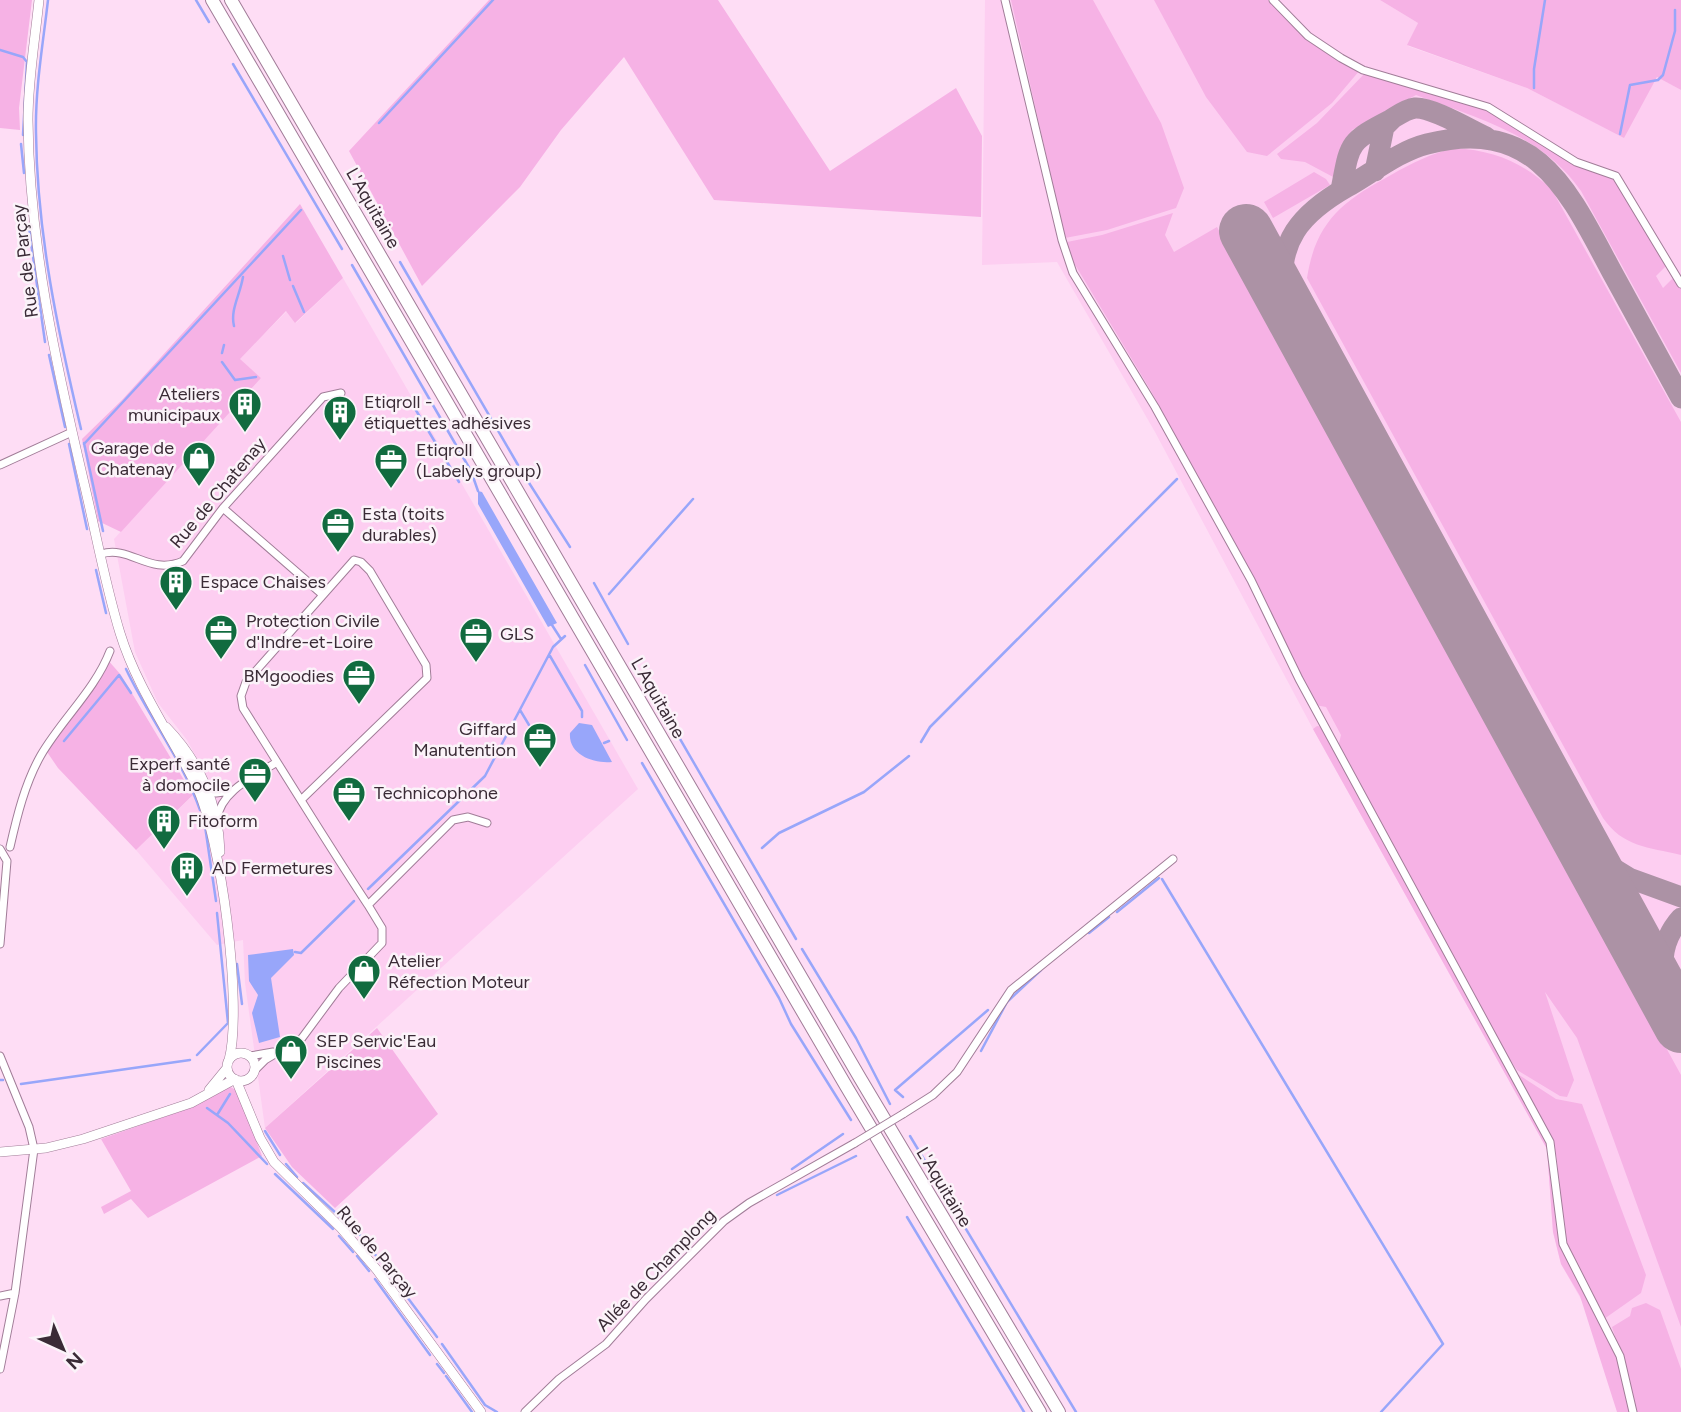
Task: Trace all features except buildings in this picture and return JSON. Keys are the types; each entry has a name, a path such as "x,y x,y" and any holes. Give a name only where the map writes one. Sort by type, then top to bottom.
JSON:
{"highway":[{"name":"L'Aquitaine","path":"212,0 846,1086 1040,1412"},
{"name":"L'Aquitaine","path":"231,0 853,1066 1059,1412"}],"street":[{"name":"Rue de Parçay","path":"39,0 29,98 29,141 41,284 72,432 123,641 155,713"},
{"path":"1004,0 1062,240 1073,273 1155,407 1239,559 1299,680 1550,1142 1563,1244 1620,1356 1633,1412"},
{"path":"1273,0 1324,49 1363,70 1488,107 1576,162 1616,176 1681,284"},
{"name":"Rue de Chatenay","path":"101,554 114,551 157,566 179,563 187,558 223,508 323,397 341,393"},
{"path":"0,465 72,432"},
{"path":"223,508 323,595"},
{"path":"0,1152 72,1142 191,1103 235,1080 245,1080 265,1060 302,1038 339,988 382,943 382,928 368,905 301,800 243,708 241,692 246,682 354,561 361,562 370,571 426,665 427,678 301,800"},
{"path":"0,944 7,861 19,809 41,756 74,710 110,651"},
{"path":"155,713 195,784 206,814 219,867"},
{"path":"155,713 187,750 212,798 217,819 219,867 234,1011 239,1036 249,1055 253,1073"},
{"path":"179,756 212,798 225,801"},
{"path":"206,814 212,798 233,790 277,762"},
{"path":"217,819 233,790"},
{"path":"368,905 453,820 468,817 487,823"},
{"path":"0,849 7,861"},
{"name":"Allée de Champlong","path":"525,1412 559,1379 606,1344 646,1299 724,1221 749,1203 933,1095 957,1072 1010,990 1173,859"},
{"path":"234,1011 234,1037 228,1064 235,1080"},
{"path":"191,1103 213,1087 235,1054 249,1055 284,1049"},
{"path":"0,1056 29,1127 34,1149 15,1293 0,1368"},
{"name":"Rue de Parçay","path":"251,1114 248,1088 253,1073"},
{"name":"Rue de Parçay","path":"235,1080 260,1138 274,1162 341,1228 377,1270 481,1412"},
{"path":"0,1296 15,1293"}],"shaded area":[{"path":"0,0 32,0 19,108 20,130 0,128"},
{"path":"489,0 718,0 830,171 956,88 982,136 981,217 714,200 624,57 561,130 520,187 422,286 349,151"},
{"path":"985,0 1380,0 1418,23 1408,46 1527,88 1609,130 1658,77 1681,90 1681,1412 1626,1412 1600,1333 1561,1264 1553,1232 1547,1149 1313,729 1155,432 1057,262 982,265"},
{"path":"1011,0 1093,0 1161,123 1184,188 1176,208 1107,230 1065,238"},
{"path":"1154,0 1274,0 1308,36 1360,70 1332,103 1267,156 1247,152 1206,97"},
{"path":"1380,0 1681,0 1681,90 1657,77 1624,138 1527,88 1407,45 1418,23"},
{"path":"1366,72 1475,105 1616,179 1668,264 1656,276 1663,288 1674,277 1681,289 1681,373 1581,191 1565,171 1528,142 1485,121 1416,95 1352,130 1339,176 1335,178 1305,162 1281,159 1277,154 1317,123"},
{"path":"1455,148 1483,152 1508,160 1530,172 1552,190 1681,422 1681,855 1628,840 1611,828 1603,818 1307,278 1317,242 1334,215 1346,204 1407,166"},
{"path":"1314,172 1326,179 1330,185 1273,218 1264,202"},
{"path":"300,204 343,278 295,323 286,311 240,359 261,378 121,532 98,521 82,439 122,400"},
{"path":"1173,213 1165,235 1174,252 1217,227 1681,1075 1681,1327 1577,1038 1545,992 1574,1080 1567,1097 1560,1096 1517,1070 1505,1052 1338,747 1341,735 1326,707 1315,705 1274,619 1151,391 1071,258 1067,242 1102,235"},
{"path":"343,278 638,789 265,1128 245,983 243,940 217,945 136,850 209,780 187,740 158,703 135,652 114,539 261,378 239,359 287,311 296,323"},
{"path":"107,659 121,675 193,795 136,850 58,768 45,749"},
{"path":"1322,727 1547,1139 1552,1156 1561,1246 1619,1358 1631,1412 1617,1412 1580,1296 1561,1264 1553,1232 1547,1149 1313,729"},
{"path":"377,1028 438,1114 335,1208 292,1167 265,1128"},
{"path":"1516,1073 1556,1099 1582,1104 1646,1275 1641,1293 1604,1319 1566,1247 1560,1223 1557,1158 1551,1139"},
{"path":"229,1086 240,1096 262,1156 148,1218 131,1199 104,1214 101,1207 131,1191 101,1139 198,1105"},
{"path":"1646,1303 1660,1310 1681,1369 1681,1412 1635,1412 1629,1379 1612,1327 1630,1316 1632,1308"}],"water":[{"path":"478,491 482,492 557,623 548,627 478,504"},
{"path":"579,723 592,725 612,762 590,760 573,747 570,733"},
{"path":"293,949 294,955 271,978 280,1037 259,1043 252,1013 258,995 249,981 248,955"}],"waterway":[{"path":"48,0 37,100 37,171 50,282 81,429"},
{"path":"196,0 209,22"},
{"path":"379,123 493,0"},
{"path":"1534,88 1534,69 1545,0"},
{"path":"1620,134 1630,85 1658,80 1663,75 1675,31 1675,10"},
{"path":"0,50 23,57 27,62 23,135"},
{"path":"233,64 342,249"},
{"path":"21,144 24,173"},
{"path":"84,444 301,210"},
{"path":"29,228 45,342"},
{"path":"283,256 290,280"},
{"path":"400,262 518,465"},
{"path":"352,265 471,471 478,491"},
{"path":"234,326 234,308 243,277"},
{"path":"293,286 304,312"},
{"path":"222,353 224,345"},
{"path":"49,355 65,427"},
{"path":"222,362 235,380 256,377"},
{"path":"411,402 459,482"},
{"path":"84,443 103,531"},
{"path":"69,444 87,529"},
{"path":"524,475 570,547"},
{"path":"921,742 930,727 1177,479"},
{"path":"609,594 693,499"},
{"path":"96,570 106,613"},
{"path":"594,583 628,644"},
{"path":"552,625 561,639"},
{"path":"368,889 485,776 553,647 565,636"},
{"path":"550,656 582,711 582,717"},
{"path":"585,665 627,740"},
{"path":"126,669 175,756 200,810"},
{"path":"64,741 119,675 131,693"},
{"path":"647,682 796,939"},
{"path":"520,710 529,725"},
{"path":"604,743 609,741"},
{"path":"762,848 779,833 864,792 909,756"},
{"path":"642,763 779,998 791,1024 851,1120"},
{"path":"205,826 216,901"},
{"path":"1117,912 1159,878"},
{"path":"1162,879 1443,1344 1381,1412"},
{"path":"295,952 301,953 354,901"},
{"path":"197,1055 228,1023 217,913"},
{"path":"1089,933 1109,917"},
{"path":"802,949 856,1038 890,1104"},
{"path":"237,964 242,1004"},
{"path":"981,1051 1007,1002 1041,970"},
{"path":"903,1097 895,1090 988,1010"},
{"path":"21,1084 190,1060"},
{"path":"217,1115 230,1094"},
{"path":"207,1108 228,1123 267,1164"},
{"path":"265,1131 280,1155"},
{"path":"792,1169 843,1134"},
{"path":"910,1136 1076,1412"},
{"path":"777,1195 856,1156"},
{"path":"286,1164 297,1177"},
{"path":"275,1174 333,1229"},
{"path":"303,1183 360,1235"},
{"path":"907,1217 1024,1412"},
{"path":"339,1236 353,1252"},
{"path":"374,1253 380,1261"},
{"path":"357,1256 369,1271"},
{"path":"387,1270 437,1337"},
{"path":"375,1279 430,1355"},
{"path":"442,1344 485,1405 497,1412"},
{"path":"437,1364 444,1373"},
{"path":"446,1376 472,1412"}],"taxiway":[{"path":"1341,190 1349,153 1358,140 1408,110 1415,108 1431,111 1486,137"},
{"path":"1375,171 1384,127 1392,119"},
{"path":"1283,297 1282,277 1288,245 1305,219 1331,197 1417,147 1465,138 1496,141 1523,151 1545,168 1564,189 1681,398"},
{"path":"1585,851 1629,878 1681,897"},
{"path":"1668,1003 1663,958 1668,938 1681,918"}],"runway":[{"path":"1246,231 1681,1026"}],"place":[{"name":"Ateliers municipaux","path":"245,434"},
{"name":"Etiqroll - étiquettes adhésives","path":"340,442"},
{"name":"Garage de Chatenay","path":"199,488"},
{"name":"Etiqroll (Labelys group)","path":"391,490"},
{"name":"Esta (toits durables)","path":"338,554"},
{"name":"Espace Chaises","path":"176,612"},
{"name":"Protection Civile d'Indre-et-Loire","path":"221,661"},
{"name":"GLS","path":"476,664"},
{"name":"BMgoodies","path":"359,706"},
{"name":"Giffard Manutention","path":"540,769"},
{"name":"Experf santé à domocile","path":"255,804"},
{"name":"Technicophone","path":"349,823"},
{"name":"Fitoform","path":"164,851"},
{"name":"AD Fermetures","path":"187,898"},
{"name":"Atelier Réfection Moteur","path":"364,1001"},
{"name":"SEP Servic'Eau Piscines","path":"291,1081"}]}
